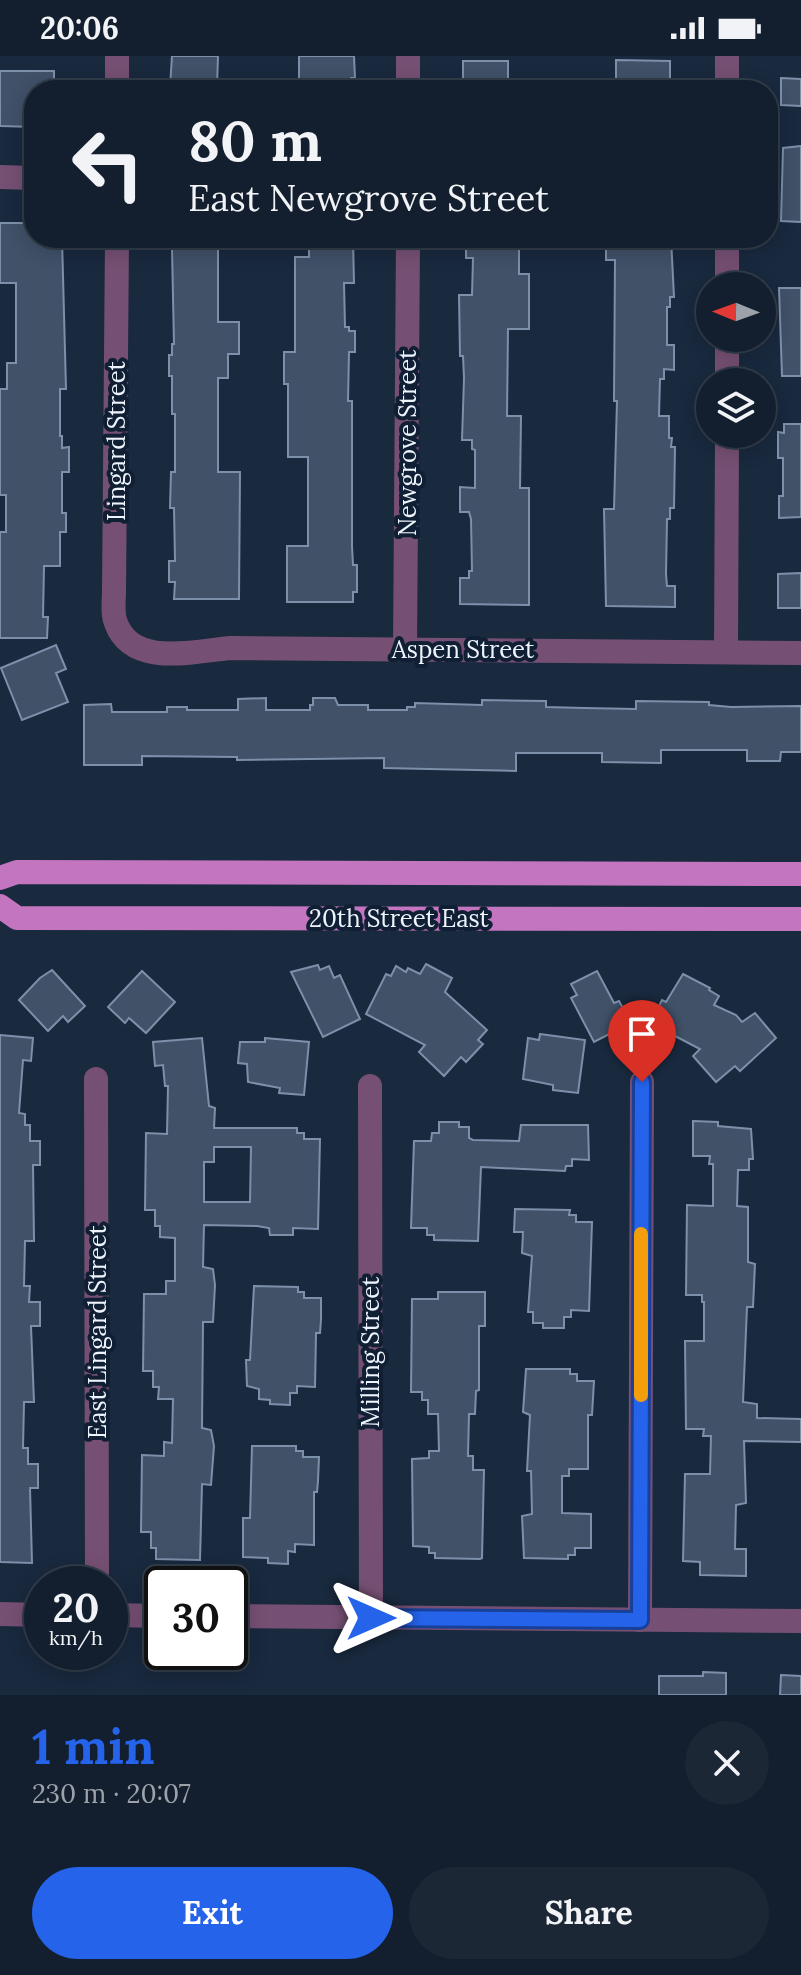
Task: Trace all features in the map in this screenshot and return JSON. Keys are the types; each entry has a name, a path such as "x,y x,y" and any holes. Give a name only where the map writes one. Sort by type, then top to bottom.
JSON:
{"main road":[{"name":"20th Street East","path":"0,878 17,872 801,874"},
{"name":"20th Street East","path":"0,906 17,918 801,919"}],"street":[{"path":"117,56 117,80"},
{"path":"408,56 408,80"},
{"path":"727,56 727,80"},
{"path":"0,177 24,178"},
{"name":"Lingard Street","path":"117,248 114,591 115,622 127,641"},
{"name":"Newgrove Street","path":"405,649 408,248"},
{"path":"727,248 727,272"},
{"path":"726,651 727,448"},
{"name":"Aspen Street","path":"127,641 163,654 231,648 801,653"},
{"name":"East Lingard Street","path":"96,1079 97,1566"},
{"path":"640,1620 642,1082"},
{"name":"Milling Street","path":"370,1086 371,1618"},
{"path":"0,1614 24,1615"},
{"path":"248,1616 801,1621"}],"building":[{"path":"172,56 218,56 217,80 170,80"},
{"path":"299,56 354,56 355,78 351,80 299,80"},
{"path":"616,60 670,61 670,80 616,80"},
{"path":"463,61 508,61 508,80 463,80"},
{"path":"0,71 54,71 54,80 24,80 24,127 0,126"},
{"path":"781,78 801,79 801,106 781,105"},
{"path":"801,146 801,222 781,221 783,148"},
{"path":"0,223 24,223 24,248 62,248 66,389 60,389 60,436 62,448 69,447 69,472 62,472 62,513 66,513 66,532 60,532 60,566 44,566 43,617 48,617 47,638 0,638 0,532 6,532 6,495 0,495 0,389 7,389 7,363 16,363 16,283 0,283"},
{"path":"309,248 353,248 354,283 344,283 345,327 355,331 355,352 349,352 348,401 352,401 353,565 357,565 357,592 353,592 353,602 287,602 287,546 308,546 308,457 288,457 288,384 284,384 284,352 295,352 295,257 309,257"},
{"path":"466,248 519,248 519,274 529,274 529,329 508,329 507,416 521,416 520,488 529,488 529,605 460,604 460,578 469,578 469,571 472,571 471,519 469,512 460,512 460,487 475,488 475,450 472,449 472,440 462,440 464,378 463,356 460,356 459,295 472,295 473,258 466,258"},
{"path":"606,248 672,248 674,297 670,297 670,307 667,307 667,345 674,345 674,370 664,369 664,379 660,379 659,416 669,416 669,438 672,438 671,447 675,447 674,508 670,508 670,519 667,519 666,574 667,586 675,586 675,607 606,606 604,509 614,509 617,401 614,401 615,260 606,260"},
{"path":"172,249 218,249 218,322 239,322 239,354 228,354 228,378 218,378 218,472 240,472 239,599 174,599 175,582 169,582 169,561 175,561 174,508 170,508 171,472 175,472 175,414 172,414 172,376 169,376 169,355 172,355 174,344"},
{"path":"779,288 801,288 801,376 782,376"},
{"path":"784,424 801,424 801,517 779,518 779,496 783,496 783,458 778,458 778,432 784,433"},
{"path":"801,573 801,608 778,608 778,574"},
{"path":"56,645 66,669 56,673 68,702 22,720 1,668"},
{"path":"266,698 266,710 310,710 313,698 335,698 338,705 368,705 368,710 407,710 407,707 415,707 415,703 482,705 482,700 546,701 546,707 636,709 636,701 709,702 709,705 731,707 801,706 801,752 781,752 780,761 747,761 747,750 661,750 661,763 602,762 602,753 516,753 516,771 384,768 384,758 237,760 237,757 142,756 142,765 84,765 84,705 111,704 112,712 167,712 167,707 238,710 238,699"},
{"path":"426,964 452,978 445,992 487,1030 478,1040 483,1044 466,1062 461,1057 444,1076 419,1052 425,1045 366,1014 386,974 391,976 396,966 406,972 408,968 420,974"},
{"path":"318,965 320,970 329,966 334,978 340,975 360,1019 323,1037 291,972"},
{"path":"52,970 85,1006 68,1022 63,1016 48,1031 19,1000"},
{"path":"142,971 175,1002 146,1033 129,1018 125,1023 108,1007"},
{"path":"597,971 614,1003 619,1001 631,1023 594,1042 571,998 577,995 571,984"},
{"path":"683,974 710,988 719,996 714,1005 736,1015 742,1022 755,1013 776,1038 740,1071 735,1066 716,1082 693,1056 700,1049 650,1023 662,1000 666,1002"},
{"path":"540,1034 585,1040 578,1093 553,1090 553,1085 523,1079 528,1038 539,1040"},
{"path":"0,1035 33,1038 31,1061 23,1060 19,1113 25,1114 25,1125 30,1125 30,1141 40,1141 40,1165 33,1165 34,1241 25,1241 24,1286 30,1286 29,1302 40,1302 40,1326 31,1326 34,1402 24,1402 23,1448 28,1448 28,1464 38,1464 38,1488 30,1488 32,1563 0,1562"},
{"path":"202,1038 209,1106 215,1108 214,1128 297,1128 297,1133 304,1133 304,1139 320,1139 318,1229 293,1228 293,1235 270,1235 269,1228 257,1226 204,1225 203,1267 213,1269 215,1285 213,1322 203,1322 202,1428 211,1430 214,1446 211,1485 202,1484 200,1560 156,1559 156,1548 151,1548 151,1532 141,1532 142,1455 164,1456 164,1442 172,1443 173,1399 158,1399 159,1387 153,1387 153,1371 143,1371 144,1294 166,1294 166,1281 175,1281 175,1238 160,1237 160,1226 155,1226 155,1210 145,1210 146,1133 167,1134 168,1086 165,1086 163,1065 155,1066 153,1042","holes":["214,1147 251,1147 250,1202 204,1202 204,1162 214,1162"]},
{"path":"265,1038 309,1042 304,1095 279,1093 280,1088 248,1082 247,1064 238,1063 240,1042 265,1042"},
{"path":"693,1121 718,1122 718,1126 751,1129 753,1159 749,1159 749,1170 738,1170 737,1206 748,1207 748,1262 755,1264 753,1307 747,1307 743,1402 757,1404 757,1418 801,1419 801,1442 744,1441 746,1503 736,1505 735,1549 746,1549 746,1576 700,1575 700,1562 683,1561 685,1474 710,1474 711,1436 703,1436 704,1429 686,1429 685,1341 704,1341 702,1295 686,1295 687,1205 713,1206 713,1164 709,1164 710,1156 693,1156"},
{"path":"439,1122 459,1122 459,1127 469,1127 469,1138 473,1140 519,1141 521,1125 588,1125 589,1160 572,1159 572,1166 566,1166 565,1171 481,1167 478,1241 434,1240 434,1235 427,1235 427,1228 411,1228 414,1141 431,1141 432,1133 439,1133"},
{"path":"515,1209 570,1210 569,1215 576,1215 576,1222 592,1222 589,1311 571,1310 571,1317 564,1317 564,1328 543,1328 543,1323 533,1323 533,1312 528,1312 532,1256 522,1253 523,1232 514,1232"},
{"path":"254,1286 298,1287 298,1292 304,1292 304,1298 321,1298 320,1333 316,1333 315,1387 297,1386 297,1393 290,1393 290,1405 270,1404 270,1400 259,1399 259,1389 247,1386 246,1360 250,1360"},
{"path":"438,1292 485,1292 485,1326 479,1326 479,1390 476,1391 475,1414 469,1414 468,1456 473,1456 473,1470 484,1470 480,1559 435,1558 435,1553 429,1553 429,1547 413,1546 412,1459 429,1458 429,1451 439,1451 438,1414 428,1414 428,1400 422,1400 422,1392 411,1392 412,1299 438,1299"},
{"path":"526,1369 570,1369 570,1374 577,1374 577,1381 594,1381 592,1415 588,1415 588,1469 569,1469 569,1476 562,1476 562,1513 591,1514 591,1548 575,1548 575,1555 568,1555 568,1559 524,1558 522,1516 532,1514 531,1471 527,1471 530,1415 523,1412"},
{"path":"252,1446 296,1446 296,1451 303,1451 303,1457 319,1457 317,1492 314,1492 314,1545 295,1544 295,1552 288,1551 288,1564 268,1563 268,1558 243,1557 243,1518 250,1518"},
{"path":"703,1672 726,1673 726,1695 659,1695 659,1676 703,1676"},
{"path":"781,1675 801,1676 801,1695 780,1695"}],"slow traffic":[{"path":"641,1234 641,1395"}],"route":[{"path":"371,1618 640,1620 642,1082"}]}
